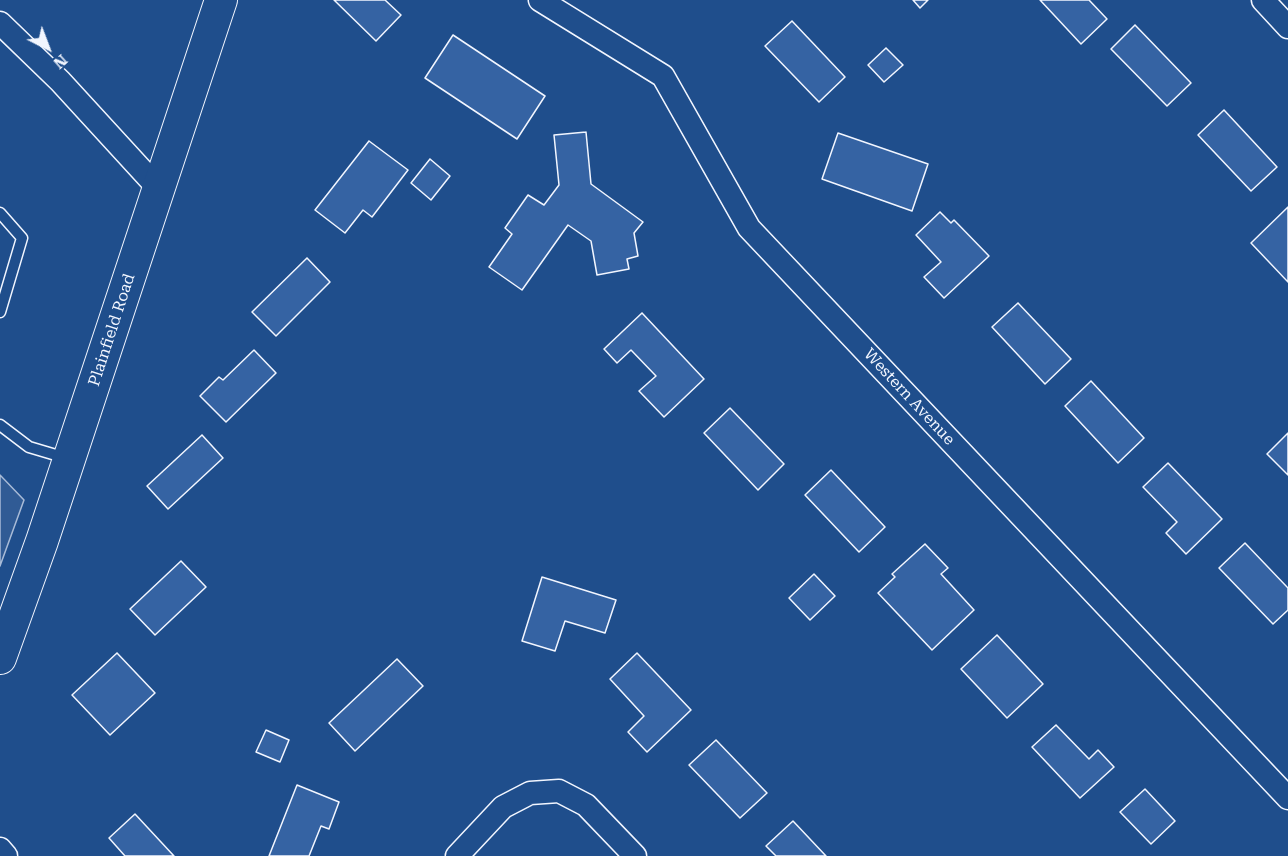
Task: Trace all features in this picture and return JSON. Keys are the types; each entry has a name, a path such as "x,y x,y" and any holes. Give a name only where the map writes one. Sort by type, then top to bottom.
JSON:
{"main road":[{"name":"Plainfield Road","path":"0,658 69,459 221,0"}],"street":[{"name":"Western Avenue","path":"540,0 663,76 749,228 1288,798"},
{"path":"1263,0 1288,27"},
{"path":"0,23 60,81 159,189"},
{"path":"458,856 503,807 530,793 559,791 586,805 635,856"},
{"path":"0,849 6,856"}],"lane":[{"path":"0,213 22,238 0,312"},
{"path":"0,425 29,447 69,459"}],"shaded area":[{"path":"0,475 24,500 0,566"}],"building":[{"path":"334,0 385,0 401,15 376,41"},
{"path":"913,0 928,0 920,8"},
{"path":"1040,0 1089,0 1107,19 1081,44"},
{"path":"792,21 845,77 819,102 765,46"},
{"path":"1135,25 1191,83 1167,106 1111,49"},
{"path":"453,35 545,96 517,139 425,78"},
{"path":"886,48 903,65 884,82 868,65"},
{"path":"1224,110 1277,167 1251,191 1198,135"},
{"path":"586,132 591,184 643,222 634,233 638,256 627,259 629,269 597,275 591,241 568,225 522,290 489,267 512,234 505,228 528,195 544,205 559,185 554,135"},
{"path":"838,133 928,164 912,211 822,179"},
{"path":"369,141 408,170 372,217 363,210 345,233 315,210"},
{"path":"430,159 450,176 431,200 411,183"},
{"path":"1288,207 1288,282 1251,243"},
{"path":"940,212 951,223 954,220 989,256 944,298 924,277 941,262 916,235"},
{"path":"307,258 330,282 276,336 252,312"},
{"path":"1018,303 1071,359 1045,384 992,327"},
{"path":"642,313 704,379 664,417 639,391 656,376 631,350 617,363 604,349"},
{"path":"254,350 276,373 226,422 200,396 219,377 223,380"},
{"path":"1091,381 1144,438 1118,463 1065,406"},
{"path":"730,408 784,464 758,490 704,433"},
{"path":"1288,433 1288,475 1267,454"},
{"path":"202,435 223,458 168,509 147,486"},
{"path":"1168,463 1222,519 1186,554 1166,533 1177,522 1143,487"},
{"path":"831,470 885,527 859,552 805,495"},
{"path":"1245,543 1288,588 1288,610 1273,624 1219,568"},
{"path":"925,544 948,568 941,574 974,610 932,650 878,593 895,577 892,574"},
{"path":"181,561 206,587 155,635 130,609"},
{"path":"814,574 835,596 810,620 789,598"},
{"path":"542,577 616,600 605,633 565,621 555,651 522,641"},
{"path":"997,635 1043,684 1007,718 961,669"},
{"path":"117,653 155,693 110,735 72,695"},
{"path":"637,653 691,710 647,752 628,732 644,716 610,679"},
{"path":"397,659 423,686 355,751 329,723"},
{"path":"1056,725 1089,759 1098,750 1114,767 1080,798 1032,747"},
{"path":"266,730 289,740 280,762 256,752"},
{"path":"716,740 767,793 740,818 689,765"},
{"path":"297,785 339,802 329,829 321,826 309,856 269,856"},
{"path":"1145,789 1175,821 1151,844 1120,812"},
{"path":"135,814 174,856 125,856 109,838"},
{"path":"793,821 826,856 776,856 766,846"}]}
